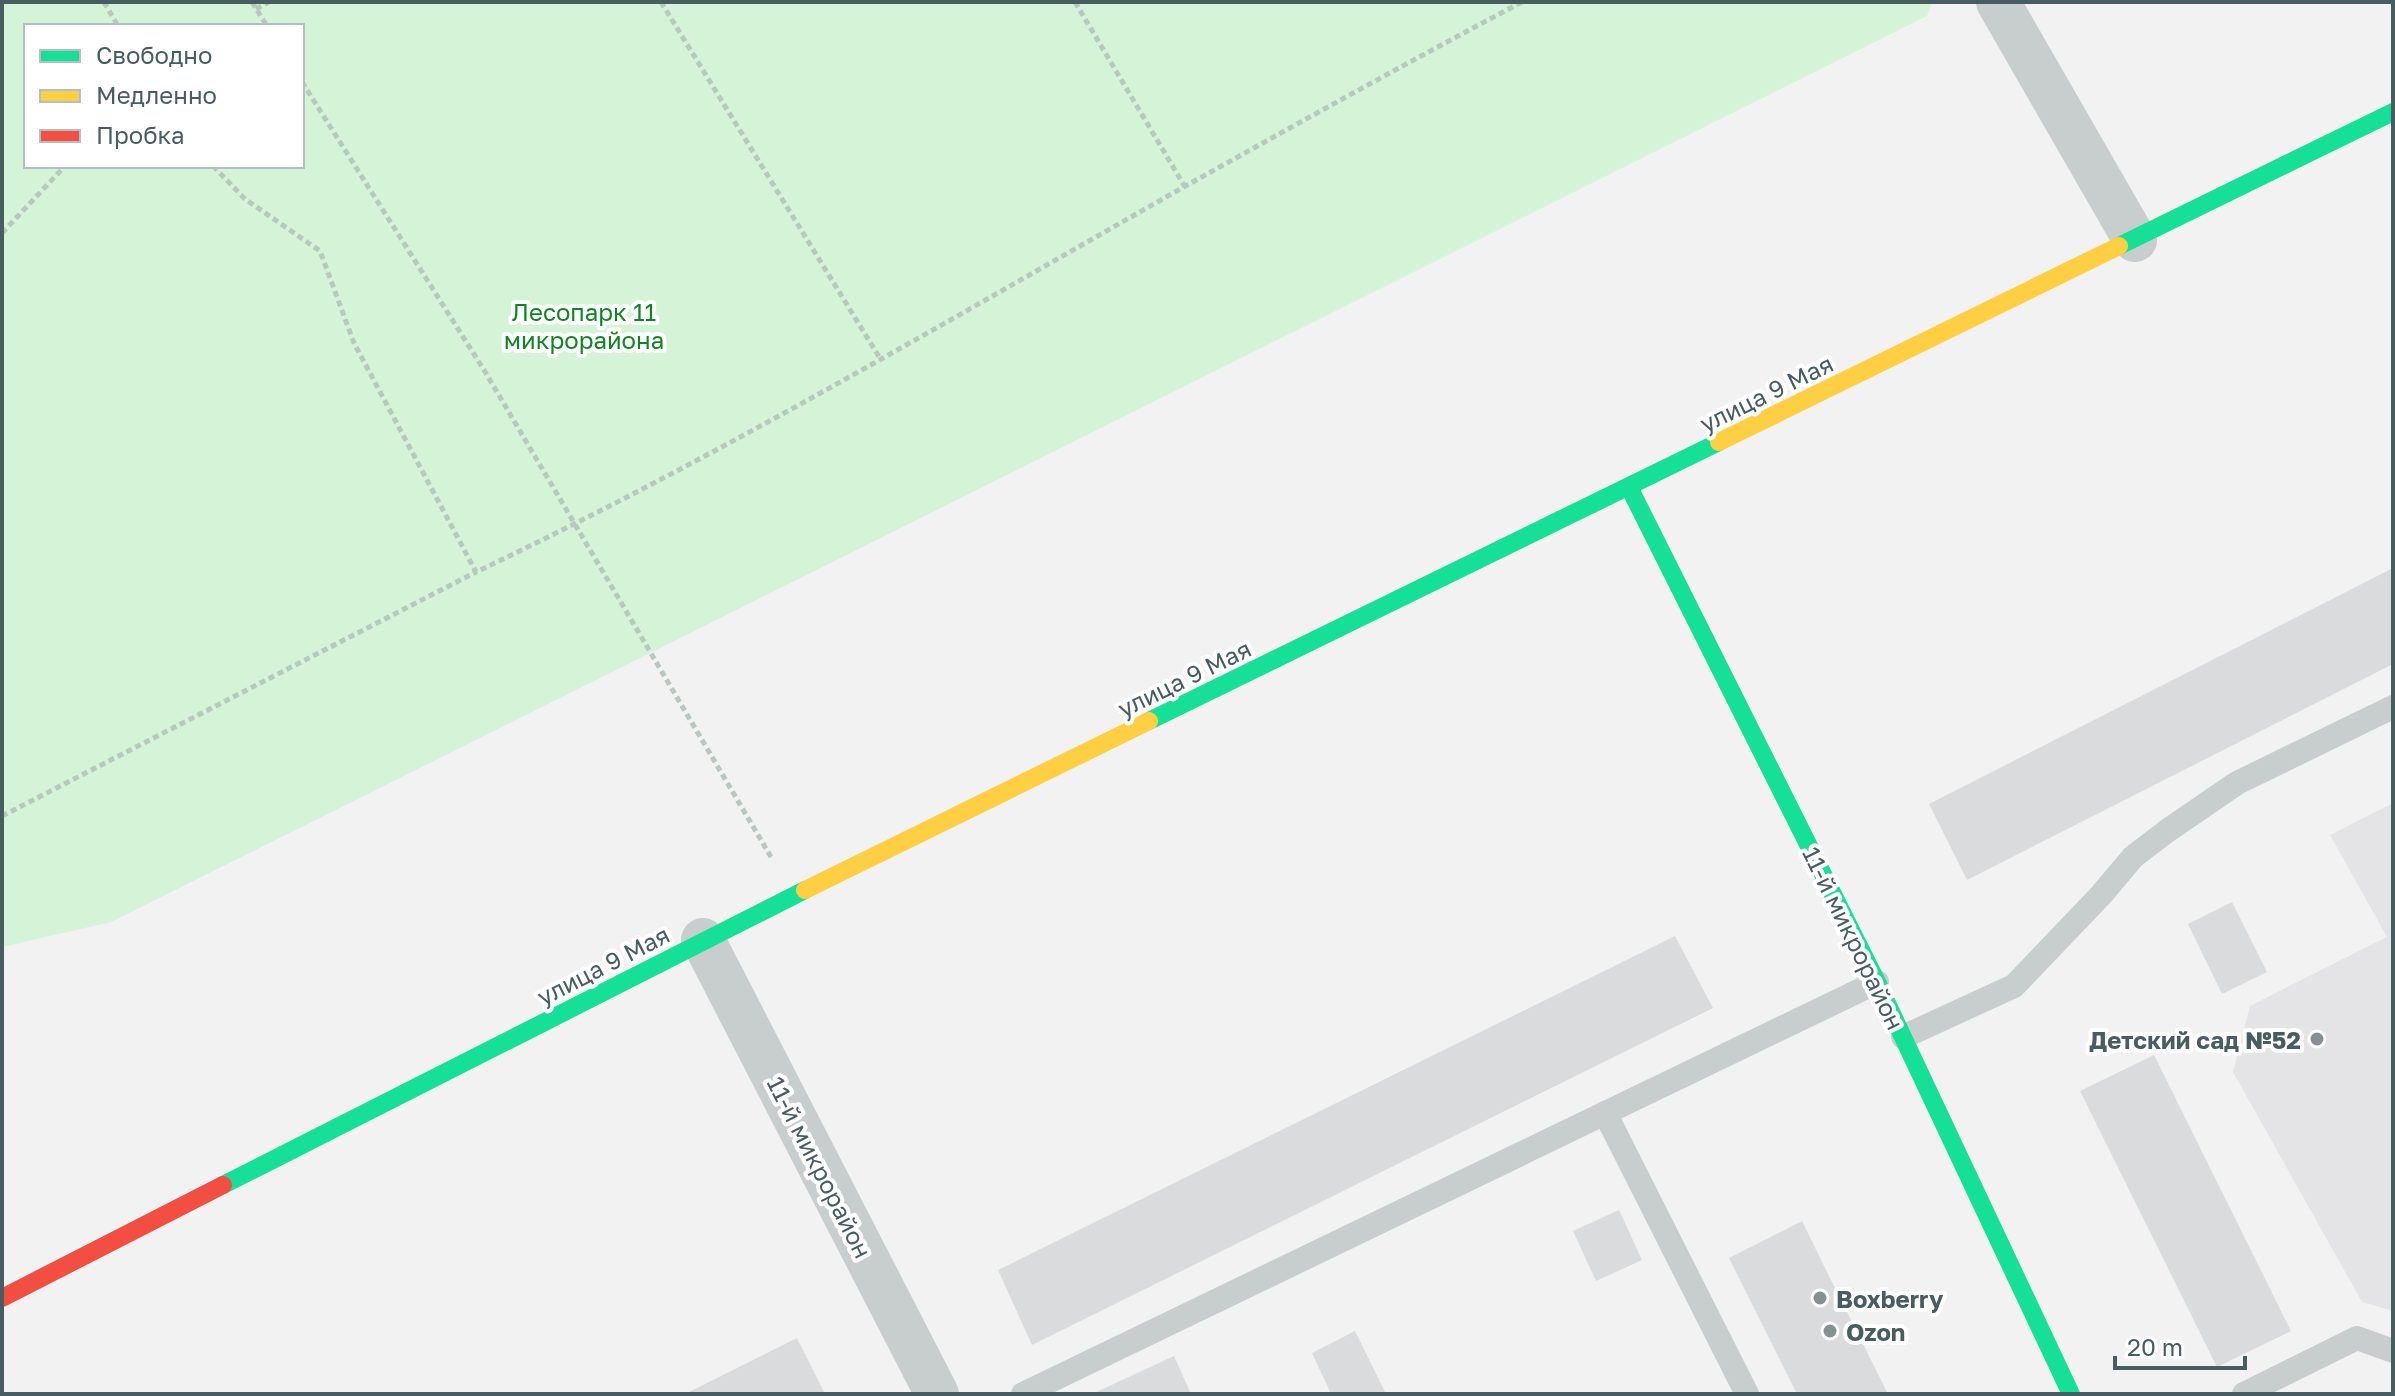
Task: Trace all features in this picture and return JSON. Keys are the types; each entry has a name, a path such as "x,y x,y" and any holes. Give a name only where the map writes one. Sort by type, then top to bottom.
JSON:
{"main road":[{"name":"улица 9 Мая","path":"2,1298 703,940 2393,112"},
{"name":"11-й микрорайон","path":"1629,487 1877,982 2071,1394"}],"street":[{"path":"1998,2 2135,240"},
{"name":"11-й микрорайон","path":"703,940 937,1394"}],"lane":[{"path":"1903,1037 2014,986 2133,857 2237,783 2393,707"},
{"path":"1023,1394 1877,982"},
{"path":"1605,1113 1747,1394"},
{"path":"2244,1394 2357,1338 2393,1351"}],"path":[{"path":"104,2 117,24"},
{"path":"252,2 266,24"},
{"path":"256,9 269,2"},
{"path":"661,2 881,360"},
{"path":"1075,2 1185,187"},
{"path":"2,816 476,572 575,525 881,360 1185,187 1519,3"},
{"path":"304,85 484,370 794,896"},
{"path":"2,233 63,168"},
{"path":"215,168 245,199 320,251 354,343 476,572"}],"shaded area":[{"name":"Детский сад №52","path":"2393,803 2393,1311 2362,1302 2233,1072 2250,1006 2387,937 2330,835"}],"green space":[{"name":"Лесопарк 11 микрорайона","path":"2,2 1932,2 1927,16 111,922 2,947"}],"building":[{"path":"2393,568 2393,664 1967,880 1929,804"},
{"path":"2232,902 2267,972 2222,994 2188,924"},
{"path":"1675,936 1713,1008 1032,1345 998,1270"},
{"path":"2154,1055 2291,1331 2217,1367 2080,1091"},
{"path":"1619,1210 1642,1260 1596,1281 1573,1231"},
{"path":"1802,1221 1888,1394 1797,1394 1729,1258"},
{"path":"1355,1331 1386,1394 1331,1394 1312,1353"},
{"path":"797,1338 825,1394 685,1394"},
{"path":"1174,1356 1191,1394 1092,1394"}],"traffic: fast":[{"path":"2119,246 2393,112"},
{"path":"1149,721 1719,442"},
{"path":"1629,487 1877,982 2071,1394"},
{"path":"223,1185 805,890"}],"traffic: slow":[{"path":"1719,442 2119,246"},
{"path":"805,890 1149,721"}],"traffic: jam":[{"path":"2,1298 223,1185"}],"place":[{"name":"Детский сад №52","path":"2317,1039"},
{"name":"Boxberry","path":"1820,1298"},
{"name":"Ozon","path":"1830,1331"}]}
